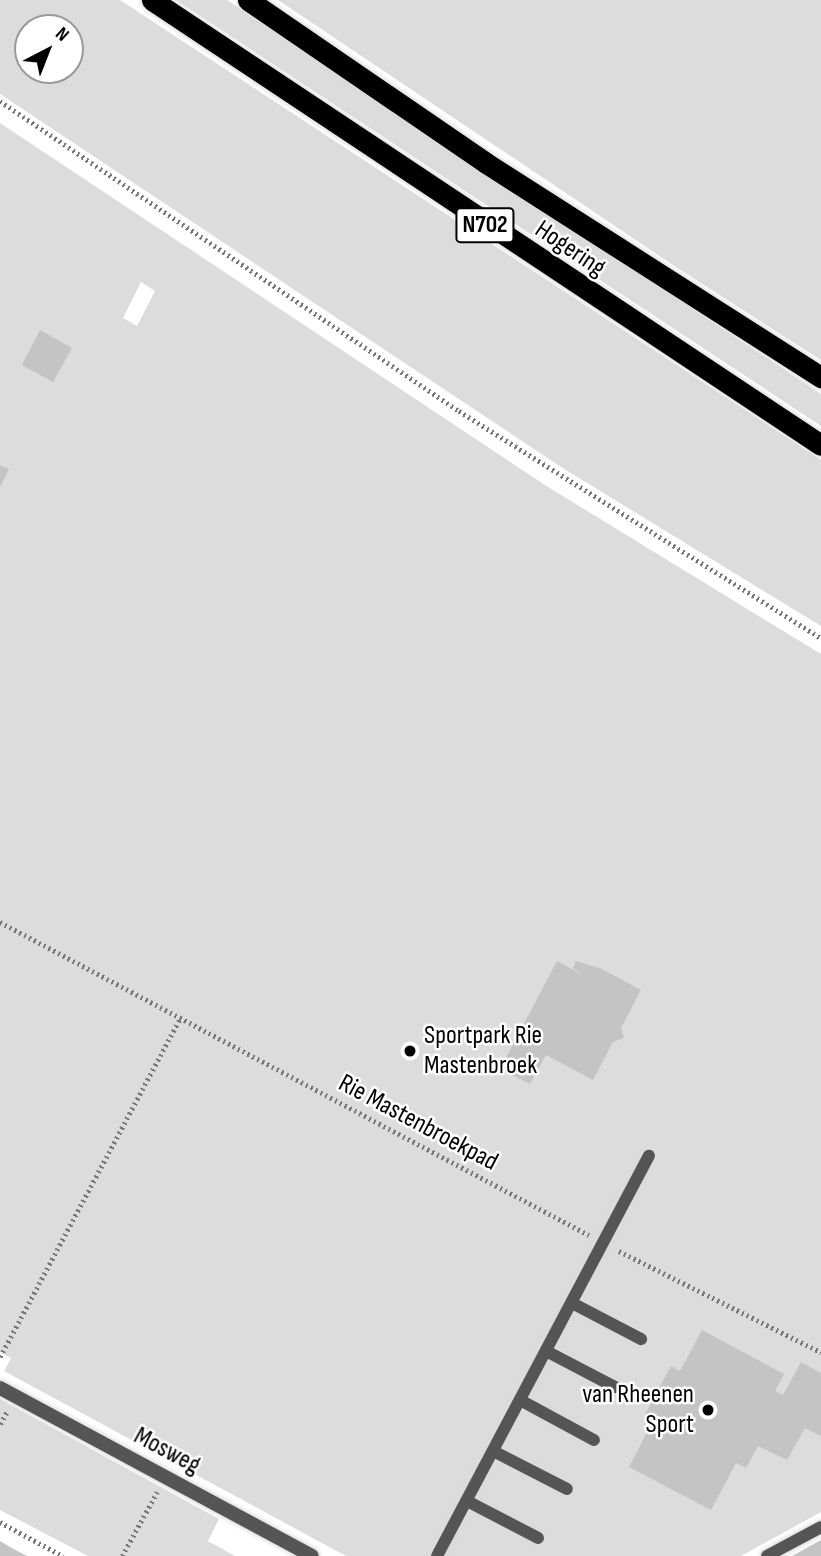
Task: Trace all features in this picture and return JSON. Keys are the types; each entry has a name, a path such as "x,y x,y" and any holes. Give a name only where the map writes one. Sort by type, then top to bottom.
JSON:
{"highway":[{"name":"Hogering","path":"152,0 821,445"},
{"name":"Hogering","path":"248,0 486,163 821,377"}],"street":[{"name":"Mosweg","path":"0,1388 312,1556"}],"lane":[{"path":"443,1554 467,1501 649,1156"},
{"path":"572,1303 641,1339"},
{"path":"546,1351 615,1387"},
{"path":"520,1400 594,1440"},
{"path":"493,1451 566,1489"},
{"path":"467,1501 538,1538"},
{"path":"767,1556 821,1527"}],"path":[{"path":"0,101 470,418 821,638"},
{"name":"Rie Mastenbroekpad","path":"0,922 603,1242 821,1353"},
{"path":"0,1357 180,1019"},
{"path":"122,1556 165,1479"},
{"path":"0,1522 63,1556"}],"shaded area":[{"path":"0,0 120,0 821,460 821,626 561,467 0,94"},
{"path":"176,0 227,0 821,394 821,426"},
{"path":"278,0 821,0 821,360 673,265"},
{"name":"Sportpark Rie Mastenbroek","path":"0,123 548,487 821,654 821,1512 741,1556 346,1556 4,1371 11,1358 0,1352","holes":["141,282 155,291 137,326 123,318"]},
{"path":"0,1399 219,1519 208,1541 235,1556 88,1556 0,1510"}],"building":[{"path":"40,330 72,348 53,382 22,365"},
{"path":"0,465 9,469 0,487"},
{"path":"557,961 583,975 573,968 576,961 602,969 641,990 621,1028 624,1038 613,1042 593,1080 546,1055 530,1084 500,1069"},
{"path":"702,1330 784,1374 775,1391 783,1395 801,1362 821,1373 821,1436 805,1428 787,1460 758,1446 746,1468 736,1463 711,1510 629,1467 654,1419 645,1414 671,1366 680,1371"},
{"path":"821,1540 821,1556 792,1556"},
{"path":"0,1541 10,1547 27,1556 0,1556"}],"place":[{"name":"Sportpark Rie Mastenbroek","path":"410,1051"},
{"name":"van Rheenen Sport","path":"708,1410"}]}
